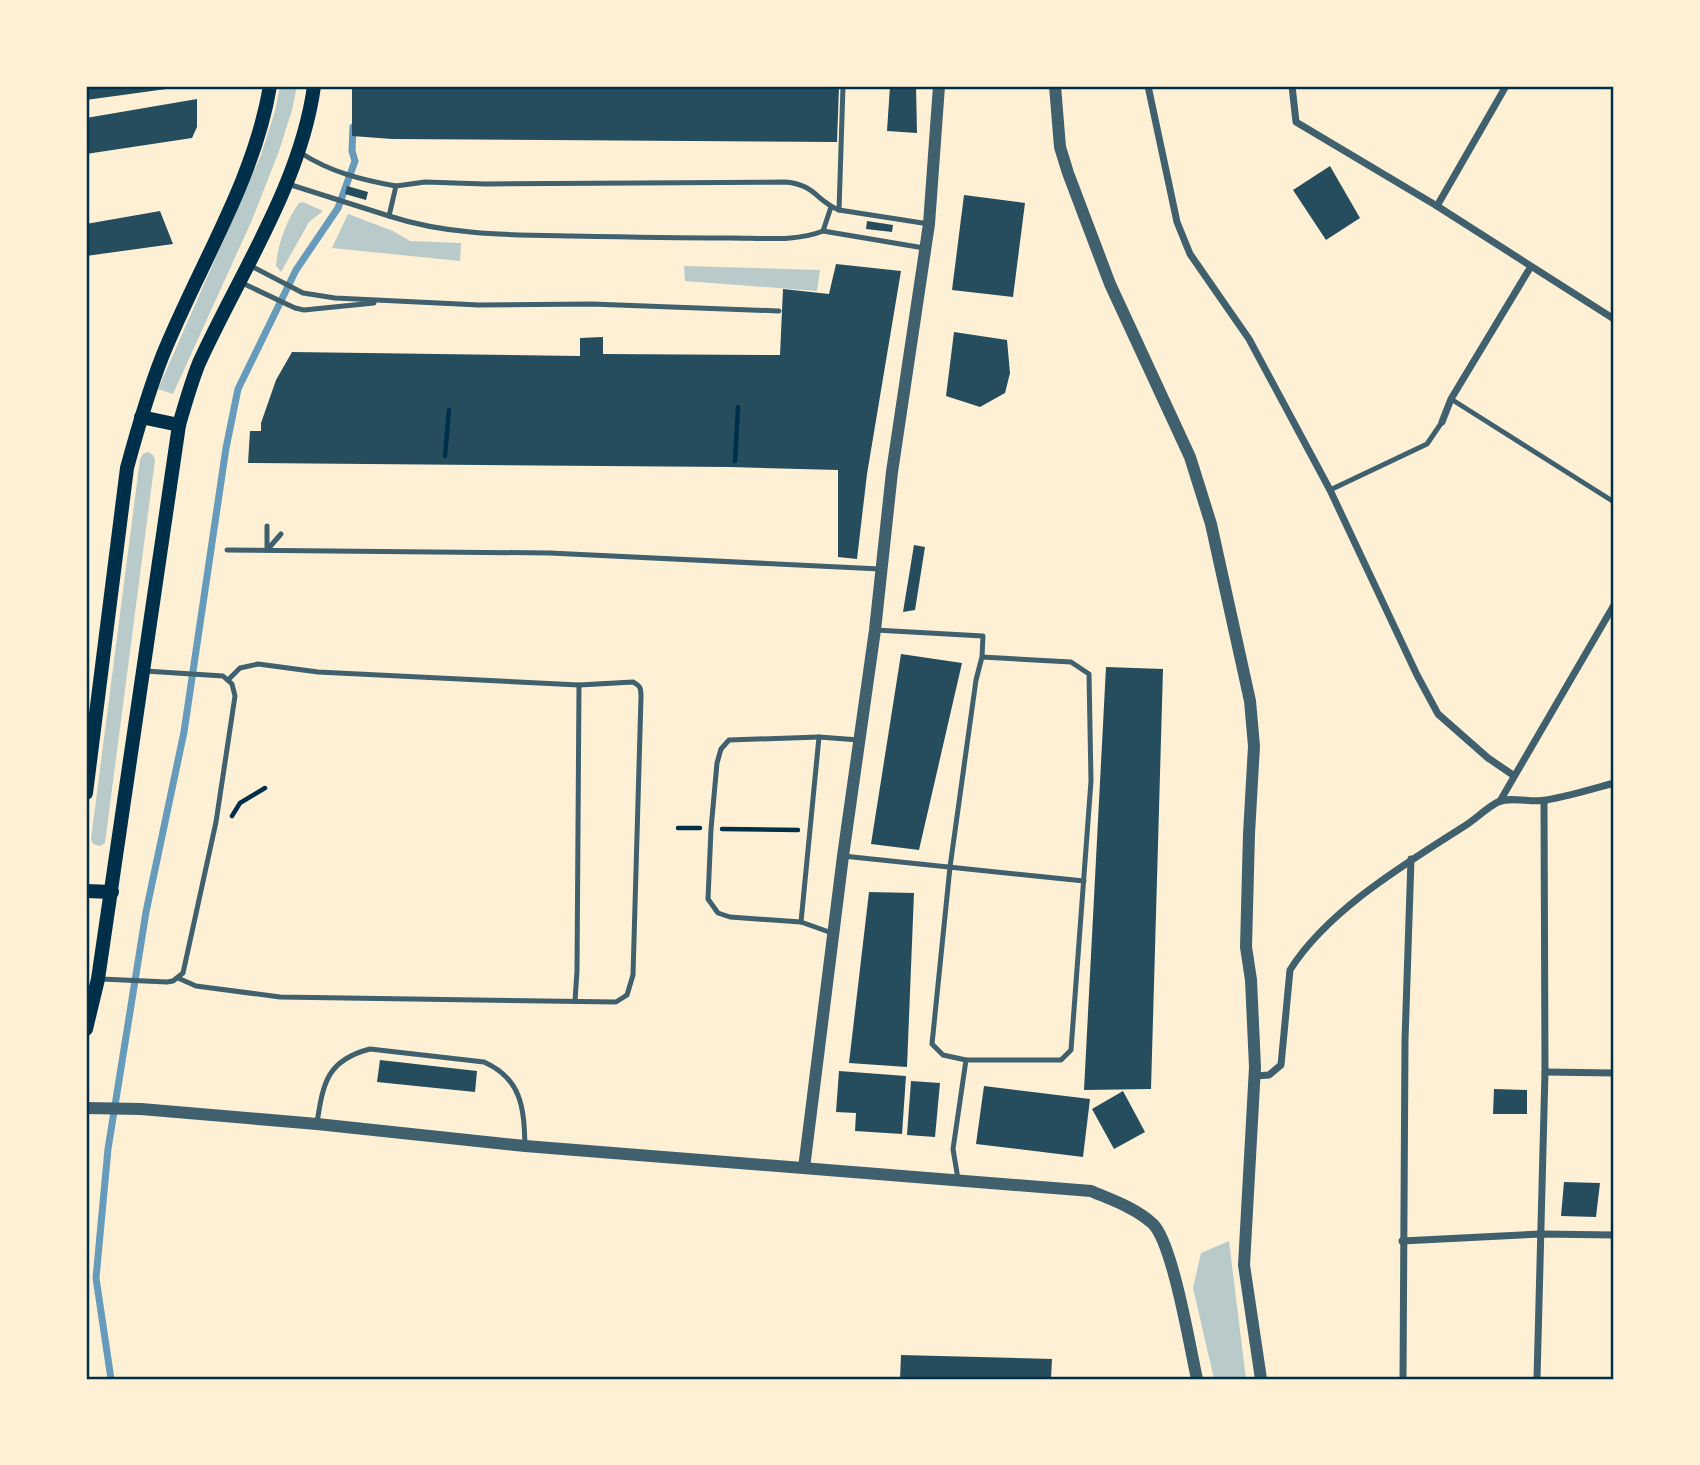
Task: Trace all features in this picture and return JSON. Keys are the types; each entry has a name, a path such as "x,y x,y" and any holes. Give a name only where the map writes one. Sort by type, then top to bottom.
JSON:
{"main road":[{"path":"86,793 127,468 141,417 163,356 248,165 263,120 270,86"},
{"path":"86,1029 98,979 112,892 178,425 199,364 240,282 298,151 304,136 314,86"},
{"path":"141,417 178,425"},
{"path":"86,891 112,892"}],"street":[{"path":"804,1168 843,856 875,630 880,569 929,224 939,86"},
{"path":"1055,86 1060,147 1068,173 1110,284 1190,457 1211,524 1250,701 1254,747 1246,947 1255,1043 1255,1076 1244,1265 1261,1379"},
{"path":"1148,86 1177,222 1190,254 1249,339 1330,490 1417,676 1438,713 1488,758 1513,775"},
{"path":"1292,86 1296,122 1437,206 1530,268 1614,319"},
{"path":"1437,206 1506,86"},
{"path":"1441,422 1451,399 1530,268"},
{"path":"1255,1076 1269,1075 1281,1065 1290,970 1298,957 1371,888 1500,801 1614,605"},
{"path":"1500,801 1544,801 1614,783"},
{"path":"1537,1379 1545,1072 1544,801"},
{"path":"1403,1379 1405,1040 1411,859"},
{"path":"1545,1072 1614,1073"},
{"path":"90,1107 317,1124 525,1146 1091,1191 1124,1204 1154,1225 1166,1250 1180,1297 1197,1379"},
{"path":"1402,1241 1541,1234 1614,1235"}],"lane":[{"path":"839,210 843,86"},
{"path":"298,151 332,169 363,180 396,186 425,182 802,183 831,207 839,210 929,224"},
{"path":"285,183 421,227 484,234 679,238 794,237 823,231 925,248"},
{"path":"388,216 396,186"},
{"path":"823,231 831,207"},
{"path":"248,264 303,293 335,298 479,305 592,304 779,312"},
{"path":"240,282 295,308 310,311 387,302"},
{"path":"1451,399 1614,502"},
{"path":"1330,490 1426,444 1441,422"},
{"path":"267,526 267,550"},
{"path":"267,550 281,534"},
{"path":"227,550 550,553 880,569"},
{"path":"875,630 984,636 950,867 932,1044 943,1055 966,1060 1060,1060 1071,1050 1091,781 1089,674 1071,662 982,657"},
{"path":"178,978 196,986 281,997 615,1002 627,995 633,975 640,687 633,682 579,685 318,672 258,664 240,668 226,678"},
{"path":"98,979 167,982 183,974 216,822 234,696 232,684 226,678 142,671"},
{"path":"575,1002 579,685"},
{"path":"833,933 801,922 730,917 718,913 708,899 717,763 720,749 729,740 819,737 859,740"},
{"path":"801,922 819,737"},
{"path":"843,856 1083,881"},
{"path":"317,1124 321,1095 332,1070 341,1060 370,1049 491,1065 508,1079 522,1101 525,1114 525,1146"},
{"path":"958,1182 953,1149 966,1060"}],"path":[{"path":"735,461 738,407"},
{"path":"445,456 449,410"},
{"path":"228,822 240,803 265,789"},
{"path":"711,829 809,831"}],"shaded area":[{"path":"280,86 297,86 279,151 252,220 173,394 158,389 261,155"},
{"path":"303,202 323,211 309,222 281,272 276,266 281,241 295,209"},
{"path":"348,214 393,231 410,241 461,243 460,261 332,248"},
{"path":"684,266 820,270 817,291 685,281"},
{"path":"148,452 155,460 105,843 100,846 93,844 91,839 140,459"},
{"path":"1229,1241 1246,1379 1214,1379 1193,1288 1201,1253"}],"building":[{"path":"86,86 181,86 181,87 86,100"},
{"path":"352,86 839,86 837,142 392,139 352,136"},
{"path":"890,86 916,86 917,133 887,131"},
{"path":"197,99 197,127 192,138 86,154 86,118"},
{"path":"1330,166 1360,218 1326,240 1293,190"},
{"path":"347,186 368,192 366,200 345,194"},
{"path":"964,195 1025,203 1013,297 952,290"},
{"path":"160,211 173,244 86,256 86,224"},
{"path":"867,221 893,225 892,232 866,229"},
{"path":"836,264 901,271 867,474 857,559 838,557 838,470 248,463 250,431 261,431 261,423 276,380 292,352 580,356 580,338 603,337 603,354 780,355 783,289 829,294"},
{"path":"954,332 1007,340 1010,373 1005,393 980,407 946,396"},
{"path":"914,545 925,547 915,610 903,612"},
{"path":"901,654 962,663 919,850 871,844"},
{"path":"1106,667 1163,669 1151,1089 1084,1090"},
{"path":"869,892 914,893 907,1067 849,1063"},
{"path":"380,1060 477,1071 475,1092 377,1082"},
{"path":"839,1071 906,1076 902,1134 855,1131 856,1113 836,1112"},
{"path":"911,1081 940,1083 935,1137 907,1135"},
{"path":"984,1086 1090,1099 1083,1157 976,1144"},
{"path":"1494,1089 1527,1090 1527,1114 1493,1114"},
{"path":"1123,1091 1145,1132 1114,1149 1092,1109"},
{"path":"1564,1182 1600,1183 1596,1217 1561,1216"},
{"path":"901,1355 1052,1359 1051,1379 900,1379"}],"waterway":[{"path":"111,1379 96,1278 108,1149 146,912 184,732 226,448 238,389 296,270 338,208 355,161 352,151 353,127"}]}
